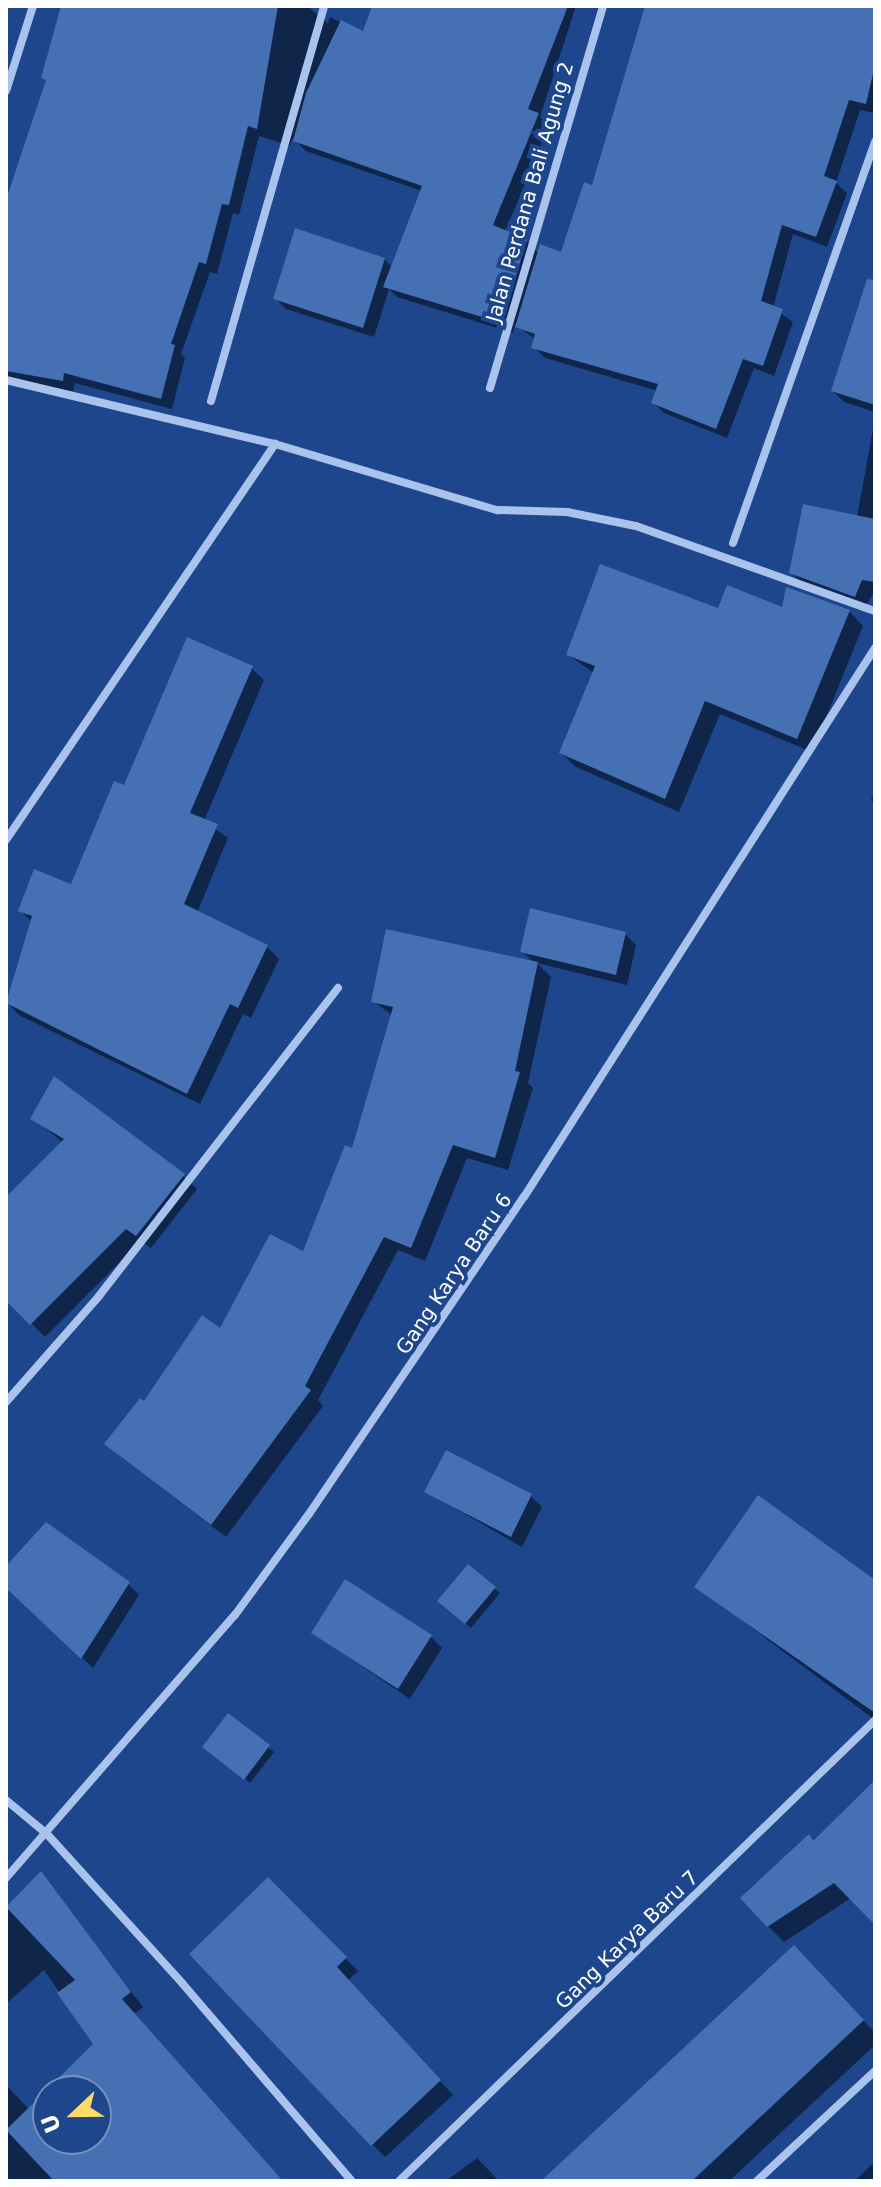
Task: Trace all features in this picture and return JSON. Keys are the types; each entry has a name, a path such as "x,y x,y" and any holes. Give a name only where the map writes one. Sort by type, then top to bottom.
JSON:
{"street":[{"path":"6,91 33,6"},
{"path":"211,401 324,6"},
{"name":"Jalan Perdana Bali Agung 2","path":"490,388 603,6"},
{"path":"733,543 875,141"},
{"path":"6,380 275,444 497,510 567,512 636,526 875,611"},
{"path":"6,840 275,444"},
{"name":"Gang Karya Baru 6","path":"6,1878 235,1615 309,1514 524,1197 875,648"},
{"path":"6,1402 99,1296 338,988"},
{"name":"Gang Karya Baru 7","path":"399,2181 875,1720"},
{"path":"6,1800 47,1834 352,2181"},
{"path":"757,2181 875,2071"}],"building":[{"path":"61,6 278,6 257,129 248,126 229,205 222,204 206,264 199,262 171,344 175,345 161,399 64,373 63,381 6,371 6,199 46,80 41,78"},
{"path":"372,6 568,6 528,109 539,113 493,225 527,239 502,323 383,287 422,186 293,141 306,93 341,20 363,31"},
{"path":"645,6 875,6 875,65 866,104 849,100 824,176 837,181 816,237 782,225 761,301 783,309 763,366 743,359 716,429 651,403 658,384 531,348 535,334 515,327 540,244 561,252 584,182 592,185"},
{"path":"295,228 385,258 363,328 273,299"},
{"path":"867,279 875,280 875,405 831,391"},
{"path":"803,504 875,519 875,582 862,580 855,597 789,573"},
{"path":"600,564 718,608 727,585 782,607 786,587 850,610 797,739 705,701 665,799 559,753 595,666 566,655"},
{"path":"187,637 253,666 190,813 218,824 184,904 268,945 238,1008 230,1004 187,1094 6,1003 32,916 18,911 34,869 71,884 114,781 124,785"},
{"path":"530,908 626,932 616,975 520,952"},
{"path":"386,929 538,962 515,1071 520,1072 495,1158 453,1145 411,1248 384,1237 305,1386 311,1390 211,1525 104,1444 140,1398 144,1401 202,1315 220,1328 270,1234 303,1251 345,1145 352,1148 393,1007 371,1002"},
{"path":"54,1076 185,1174 136,1236 126,1229 30,1325 6,1301 6,1197 64,1139 30,1119"},
{"path":"446,1450 532,1494 511,1537 424,1492"},
{"path":"758,1495 875,1580 875,1713 694,1587"},
{"path":"46,1522 130,1582 81,1659 6,1588 6,1566"},
{"path":"468,1564 496,1587 465,1624 437,1601"},
{"path":"345,1579 432,1635 398,1689 311,1633"},
{"path":"228,1713 270,1745 244,1780 202,1747"},
{"path":"875,1780 875,1925 834,1883 767,1927 740,1898 809,1834 813,1841"},
{"path":"41,1871 131,1992 122,1999 283,2181 54,2181 6,2130 32,2104 32,2155 112,2155 112,2075 62,2075 93,2044 57,1993 75,1980 6,1907"},
{"path":"268,1877 347,1957 337,1967 441,2080 371,2146 189,1954"},
{"path":"794,1945 864,2020 692,2181 541,2181"}]}
